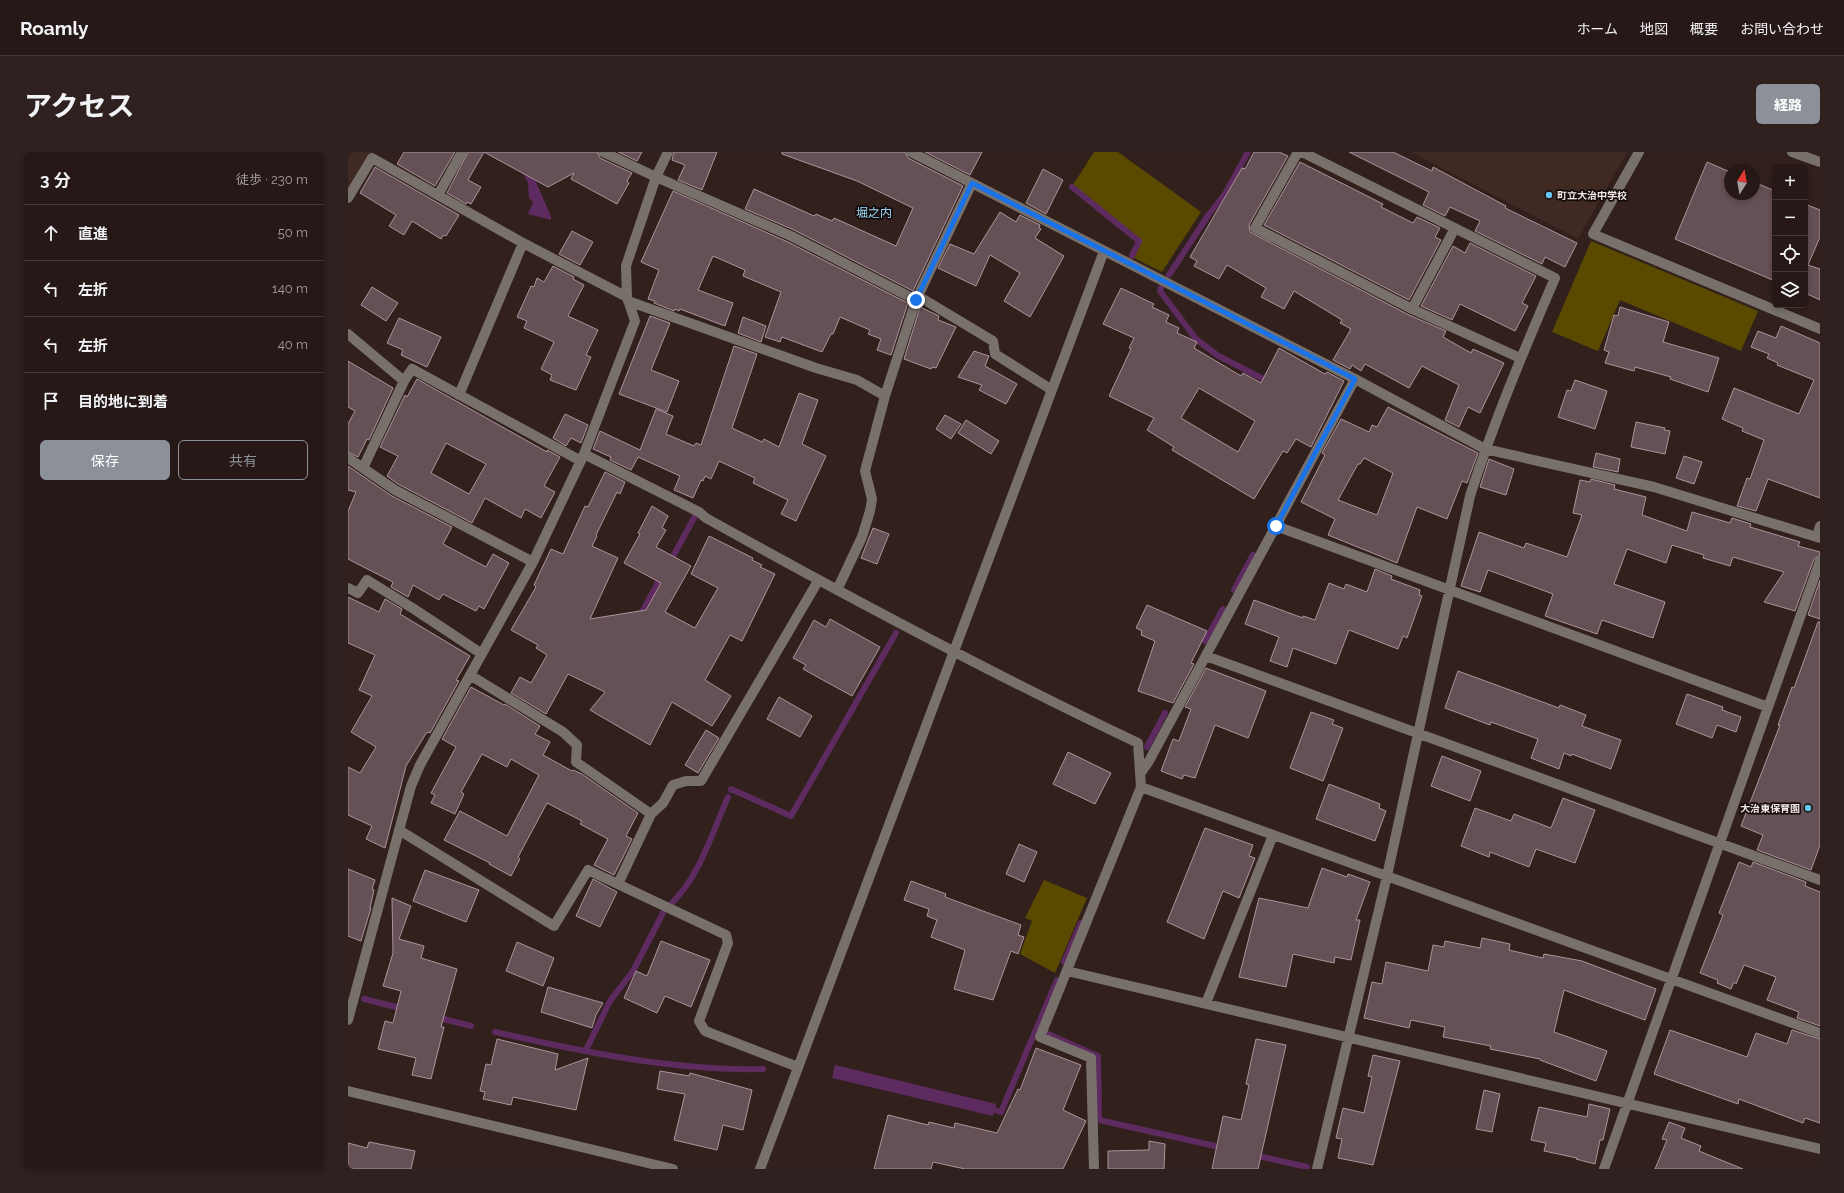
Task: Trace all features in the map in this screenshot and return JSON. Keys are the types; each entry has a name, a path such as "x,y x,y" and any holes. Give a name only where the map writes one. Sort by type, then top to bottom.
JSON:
{"street":[{"path":"438,195 462,152"},
{"path":"603,152 656,178 791,236 917,298 993,341 995,354 1052,390"},
{"path":"349,1014 411,786 420,765 533,562 582,457 635,321 628,299 626,266 656,178 668,152"},
{"path":"911,152 1355,379 1485,449 1654,487 1818,537 1820,526"},
{"path":"1298,152 1255,228 1412,309 1520,358"},
{"path":"1302,152 1555,278 1520,358 1485,449 1470,496 1387,876 1317,1169"},
{"path":"1639,152 1593,234 1820,329"},
{"path":"1792,152 1820,162"},
{"path":"348,198 372,158 523,243 628,299 816,368 857,380 885,396"},
{"path":"837,590 862,537 870,511 872,499 865,471 885,396 917,298 972,183"},
{"path":"1412,309 1456,228"},
{"path":"459,395 523,243"},
{"path":"760,1169 1104,251"},
{"path":"348,334 404,381"},
{"path":"363,468 404,381 412,369 459,395 582,457 699,512 706,518 837,590 1081,716 1138,743 1141,787 1040,1037 1091,1058 1094,1169"},
{"path":"1140,774 1149,761 1355,379"},
{"path":"348,458 395,490 533,562"},
{"path":"1276,526 1449,591 1768,707"},
{"path":"1604,1169 1670,979 1820,561"},
{"path":"348,588 358,593 366,580 414,609 482,654"},
{"path":"618,884 651,814 663,803 673,785 686,781 701,781 818,580"},
{"path":"1206,656 1820,880"},
{"path":"470,675 563,732 577,745 576,762 651,814"},
{"path":"1141,787 1820,1033"},
{"path":"399,830 554,926 588,870 726,936 728,943 699,1021 705,1031 798,1067"},
{"path":"1206,1003 1273,835"},
{"path":"1067,971 1348,1036 1820,1149"},
{"path":"348,1091 673,1169"}],"shaded area":[{"path":"348,152 373,152 348,192"},
{"path":"1094,152 1118,152 1201,212 1162,272 1132,257 1140,240 1073,185"},
{"name":"町立大治中学校","path":"1411,152 1627,152 1578,239"},
{"path":"523,173 533,178 536,182 551,216 551,220 528,214 533,202 529,198 528,183"},
{"path":"1591,241 1758,311 1741,351 1620,300 1598,351 1552,332"},
{"path":"1044,880 1087,898 1055,973 1020,954 1032,921 1025,918"},
{"path":"835,1065 996,1104 995,1108 998,1109 997,1112 994,1112 993,1116 832,1078"}],"building":[{"path":"404,152 455,152 435,186 397,164"},
{"path":"468,152 484,152 468,180 481,187 471,204 467,202 466,204 447,193"},
{"path":"484,152 597,152 600,158 632,173 627,181 629,183 617,204 571,179 574,173 548,187"},
{"path":"618,152 642,152 637,161"},
{"path":"674,152 717,152 702,190 678,180 685,165 672,160"},
{"path":"782,152 905,152 908,158 963,186 913,291 794,230 745,209 754,189 814,216 816,214 832,221 834,218 896,246 913,208 857,181 782,154"},
{"path":"925,152 982,152 970,175"},
{"path":"1254,152 1279,152 1288,156 1249,225 1250,232 1409,315 1446,331 1443,337 1471,353 1473,349 1504,363 1480,413 1468,407 1459,427 1445,420 1459,385 1422,366 1409,388 1365,364 1361,371 1352,365 1350,369 1333,360 1351,329 1340,323 1342,320 1294,291 1284,309 1261,297 1266,288 1227,265 1219,279 1194,266 1197,261 1190,257 1242,168 1245,169"},
{"path":"1349,152 1393,152 1432,171 1433,167 1506,206 1505,208 1577,243 1565,267 1545,257 1542,264 1475,231 1480,221 1450,207 1445,216 1423,205 1429,192"},
{"path":"1300,162 1383,204 1381,207 1413,223 1417,217 1440,228 1435,237 1441,240 1409,300 1264,225"},
{"path":"1707,162 1724,169 1724,200 1760,200 1760,185 1772,190 1772,280 1675,239"},
{"path":"375,167 459,215 446,236 443,235 441,239 412,221 404,235 389,226 396,215 360,193"},
{"path":"1043,169 1063,180 1046,214 1026,203"},
{"path":"673,191 788,242 908,303 891,355 877,350 881,339 868,334 870,330 840,317 833,334 831,334 822,352 782,337 780,342 765,337 781,292 743,276 745,270 713,256 698,290 733,303 725,326 680,309 679,311 675,309 674,311 648,299 659,270 641,262"},
{"path":"1808,205 1820,210 1820,237 1808,265"},
{"path":"1000,212 1016,222 1020,215 1040,225 1039,228 1041,229 1035,238 1064,256 1030,317 1004,301 1020,273 990,255 976,286 938,268 950,244 974,254"},
{"path":"572,231 593,242 580,265 559,254"},
{"path":"1470,243 1536,276 1522,303 1528,306 1515,331 1460,304 1452,320 1421,306 1453,246 1465,253"},
{"path":"1808,265 1820,269 1820,300 1808,294"},
{"path":"553,266 574,277 573,279 584,285 568,316 598,330 586,355 591,357 576,390 550,380 552,375 541,369 554,342 524,328 527,321 517,317 531,286 534,287 537,278 544,282"},
{"path":"372,287 398,303 386,321 361,305"},
{"path":"1121,288 1154,304 1152,307 1169,315 1166,322 1179,328 1177,333 1197,342 1194,348 1241,376 1243,373 1261,383 1279,348 1325,374 1327,372 1344,381 1311,447 1296,439 1287,453 1283,451 1254,499 1172,450 1174,447 1147,430 1154,418 1109,396 1131,349 1129,348 1134,338 1103,324","holes":["1199,388 1255,421 1238,452 1181,418"]},
{"path":"920,307 939,316 938,320 956,327 936,368 932,367 931,369 904,359"},
{"path":"1620,307 1669,322 1663,342 1719,358 1708,392 1670,379 1671,377 1635,367 1634,371 1605,363 1609,352 1604,350 1614,315 1618,316"},
{"path":"650,316 670,323 651,370 679,381 667,412 619,394"},
{"path":"743,317 766,326 761,342 738,333"},
{"path":"399,318 441,337 427,367 401,355 403,350 387,343"},
{"path":"1781,326 1820,343 1820,498 1768,479 1756,511 1737,506 1747,478 1750,479 1764,440 1742,431 1743,428 1722,419 1734,388 1799,414 1814,380 1777,365 1778,363 1767,358 1769,354 1751,347 1758,331 1776,338"},
{"path":"734,346 757,354 732,428 762,442 764,439 779,447 799,393 818,400 802,444 826,456 796,521 781,514 788,500 753,483 755,478 719,461 711,479 705,476 703,481 701,480 693,498 674,490 680,476 638,457 631,470 610,460 611,457 593,449 600,431 640,450 656,409 673,416 666,434 694,446 696,443 701,445"},
{"path":"974,351 989,356 985,366 1017,384 1006,404 979,390 982,385 958,377"},
{"path":"348,361 393,388 369,440 367,439 358,457 348,452 348,424 355,411 348,407"},
{"path":"417,379 547,452 547,450 560,457 544,486 555,492 541,518 525,509 521,518 485,498 472,523 398,484 387,476 398,456 380,447 405,395 407,397","holes":["446,443 486,464 469,494 431,473"]},
{"path":"1575,380 1607,391 1595,429 1558,417 1567,390 1571,391"},
{"path":"1388,407 1478,453 1467,483 1462,481 1447,519 1417,507 1397,563 1328,535 1335,519 1301,502 1325,455 1322,453 1341,419 1369,432 1372,425 1377,427","holes":["1364,458 1393,473 1377,515 1338,500 1358,464 1360,464"]},
{"path":"565,414 588,425 581,443 571,438 566,446 553,438"},
{"path":"945,415 961,424 951,439 936,429"},
{"path":"966,420 999,441 991,454 958,433"},
{"path":"1636,422 1665,428 1664,430 1670,431 1665,454 1631,447"},
{"path":"1596,453 1620,459 1618,472 1593,467"},
{"path":"1684,456 1702,462 1694,484 1676,478"},
{"path":"1489,459 1514,469 1506,495 1480,487"},
{"path":"348,466 392,496 452,527 443,544 486,567 493,554 509,563 484,609 479,606 476,611 443,594 439,600 413,585 408,597 391,587 393,582 348,559 348,511 356,492 348,490"},
{"path":"605,472 625,482 620,494 617,492 592,546 618,558 590,619 646,610 661,583 624,563 640,534 638,533 652,506 668,516 662,528 666,530 656,547 691,566 665,612 695,628 718,588 691,574 709,536 753,558 752,560 762,565 760,567 775,574 742,641 730,635 705,680 731,696 712,726 672,702 650,745 590,710 605,692 568,674 546,714 511,693 520,677 531,683 547,655 536,648 538,645 511,630 536,587 534,585 551,549 563,554 585,506 588,507"},
{"path":"1591,479 1615,485 1614,489 1646,497 1642,515 1687,531 1692,512 1730,523 1732,518 1751,524 1750,527 1800,542 1798,546 1820,552 1820,555 1814,559 1795,611 1764,602 1784,572 1733,557 1730,566 1703,558 1704,555 1672,545 1666,563 1627,549 1614,584 1665,602 1653,638 1602,620 1597,634 1545,616 1553,594 1488,570 1480,592 1461,586 1479,532 1524,548 1526,543 1567,557 1582,515 1573,513 1580,480 1590,482"},
{"path":"873,528 889,534 877,564 861,558"},
{"path":"1375,569 1392,576 1391,579 1420,590 1419,595 1422,596 1407,638 1403,636 1398,649 1349,630 1336,664 1293,648 1287,667 1270,661 1279,637 1245,624 1254,600 1303,618 1303,616 1315,620 1329,583 1344,589 1346,584 1367,592"},
{"path":"1820,580 1820,619 1808,615"},
{"path":"348,597 379,612 385,599 402,609 400,614 470,656 456,680 459,681 430,733 427,732 406,766 385,848 366,839 372,826 348,815 348,767 360,773 376,747 351,732 372,696 359,690 375,655 348,643"},
{"path":"1147,605 1207,631 1191,663 1194,664 1173,703 1138,691 1155,641 1141,635 1142,631 1136,628"},
{"path":"830,619 880,647 852,696 803,669 806,665 793,658 814,620 826,627"},
{"path":"1818,622 1820,622 1820,845 1811,870 1757,850 1763,835 1741,826 1780,725 1778,725 1792,687 1794,688"},
{"path":"1206,668 1266,691 1248,738 1215,725 1195,778 1184,775 1182,779 1161,771 1173,739 1179,741 1191,709 1185,707"},
{"path":"1458,671 1559,708 1560,705 1586,715 1582,726 1621,740 1611,769 1572,754 1571,756 1564,753 1559,769 1531,758 1538,739 1491,722 1490,725 1445,708"},
{"path":"471,687 504,705 505,704 540,726 535,734 550,742 543,755 572,771 573,770 582,774 638,813 626,836 632,839 614,875 594,865 608,839 580,824 582,821 547,803 518,857 520,859 511,876 489,864 490,863 444,840 460,811 507,836 539,775 511,759 507,767 482,754 461,792 464,794 455,814 431,803 435,795 431,793 456,747 442,739"},
{"path":"1687,694 1723,707 1722,710 1741,717 1736,732 1717,725 1712,738 1676,724"},
{"path":"779,697 812,716 800,737 767,719"},
{"path":"1311,712 1334,720 1332,724 1343,728 1323,781 1290,768"},
{"path":"706,730 719,738 698,773 685,765"},
{"path":"1068,752 1111,773 1095,804 1053,784"},
{"path":"1442,756 1481,771 1470,801 1431,786"},
{"path":"1329,784 1380,804 1379,808 1386,811 1375,841 1316,819"},
{"path":"1563,798 1595,810 1575,863 1536,849 1529,867 1490,852 1489,857 1461,846 1475,808 1511,821 1514,814 1551,828"},
{"path":"1205,828 1253,845 1249,856 1255,858 1239,898 1223,891 1204,939 1167,922"},
{"path":"1019,844 1037,852 1024,882 1006,874"},
{"path":"1739,862 1751,867 1753,862 1806,882 1805,886 1820,892 1820,1026 1797,1018 1799,1012 1767,1000 1776,977 1744,965 1736,984 1734,982 1731,989 1717,983 1718,980 1700,973 1723,915 1719,913"},
{"path":"1322,868 1347,877 1348,874 1370,882 1356,920 1360,920 1351,960 1335,957 1334,963 1293,954 1286,987 1239,977 1259,898 1308,908"},
{"path":"348,869 375,880 372,889 374,890 371,908 361,941 348,936"},
{"path":"425,870 479,890 466,922 413,901"},
{"path":"593,879 617,892 600,927 576,916"},
{"path":"911,881 946,894 945,897 1021,925 1018,935 1024,937 1018,954 1011,951 993,1000 954,989 965,950 931,937 937,920 927,916 929,909 904,900"},
{"path":"392,898 411,906 399,939 424,946 421,958 457,969 441,1027 444,1027 431,1079 412,1075 416,1058 378,1049 385,1021 393,1023 401,991 383,986 393,953"},
{"path":"1482,938 1510,944 1509,950 1543,958 1544,954 1582,961 1656,989 1645,1020 1564,990 1554,1032 1607,1051 1596,1081 1540,1059 1490,1049 1491,1046 1443,1037 1445,1027 1411,1020 1409,1028 1364,1018 1372,982 1382,984 1386,962 1428,971 1433,945 1444,947 1445,941 1480,948"},
{"path":"661,941 710,960 691,1007 665,996 657,1013 624,998 636,971 647,976"},
{"path":"517,942 554,958 543,986 506,971"},
{"path":"548,987 603,1003 596,1015 592,1028 541,1012"},
{"path":"1670,1030 1747,1057 1756,1033 1787,1044 1792,1030 1820,1039 1820,1123 1805,1118 1803,1123 1739,1099 1738,1104 1654,1074"},
{"path":"497,1039 558,1054 555,1070 588,1058 576,1110 513,1097 511,1105 483,1099 485,1092 480,1091 486,1064 491,1065"},
{"path":"1256,1039 1286,1045 1258,1169 1212,1169 1223,1116 1241,1120 1249,1085 1246,1084"},
{"path":"1036,1048 1081,1065 1063,1110 1086,1121 1063,1169 965,1169 933,1162 931,1169 874,1169 888,1115 928,1125 929,1122 954,1128 955,1123 997,1133 1018,1089 1020,1090"},
{"path":"1373,1055 1400,1061 1373,1165 1338,1158 1342,1139 1336,1138 1343,1108 1364,1113 1372,1077 1368,1076"},
{"path":"660,1071 689,1076 690,1073 752,1090 743,1130 723,1125 717,1150 674,1140 685,1094 657,1089"},
{"path":"1484,1090 1500,1094 1492,1132 1476,1129"},
{"path":"1589,1104 1610,1109 1603,1140 1600,1140 1595,1164 1576,1159 1577,1158 1544,1151 1546,1143 1531,1140 1539,1107 1587,1117"},
{"path":"1669,1122 1685,1128 1681,1138 1701,1146 1699,1151 1743,1169 1655,1169 1667,1140 1662,1139"},
{"path":"1149,1141 1165,1144 1164,1169 1108,1169 1108,1151 1149,1150"},
{"path":"369,1142 415,1151 411,1169 348,1169 348,1143 367,1148"}],"waterway":[{"path":"1169,275 1209,214 1225,194 1248,152"},
{"path":"1072,187 1139,241 1132,256"},
{"path":"1161,288 1160,291 1196,339 1217,355 1269,382"},
{"path":"670,562 695,516"},
{"path":"1234,590 1253,555"},
{"path":"640,616 662,575"},
{"path":"1205,641 1223,609"},
{"path":"731,790 791,816 896,633"},
{"path":"1147,747 1165,713"},
{"path":"671,904 690,881 698,867 728,797"},
{"path":"586,1050 610,1001 633,971 663,913"},
{"path":"1064,962 1081,923"},
{"path":"991,1109 1001,1112 1057,980"},
{"path":"364,999 404,1009"},
{"path":"436,1017 471,1026"},
{"path":"495,1032 629,1059 696,1067 763,1069"},
{"path":"1048,1034 1098,1056 1099,1120 1224,1148"},
{"path":"1254,1155 1307,1167"}],"place":[{"name":"町立大治中学校","path":"1549,195"},
{"name":"大治東保育園","path":"1808,808"}],"district":[{"name":"堀之内","path":"874,213"}],"route":[{"path":"916,300 972,183 1355,379 1276,526"}]}
